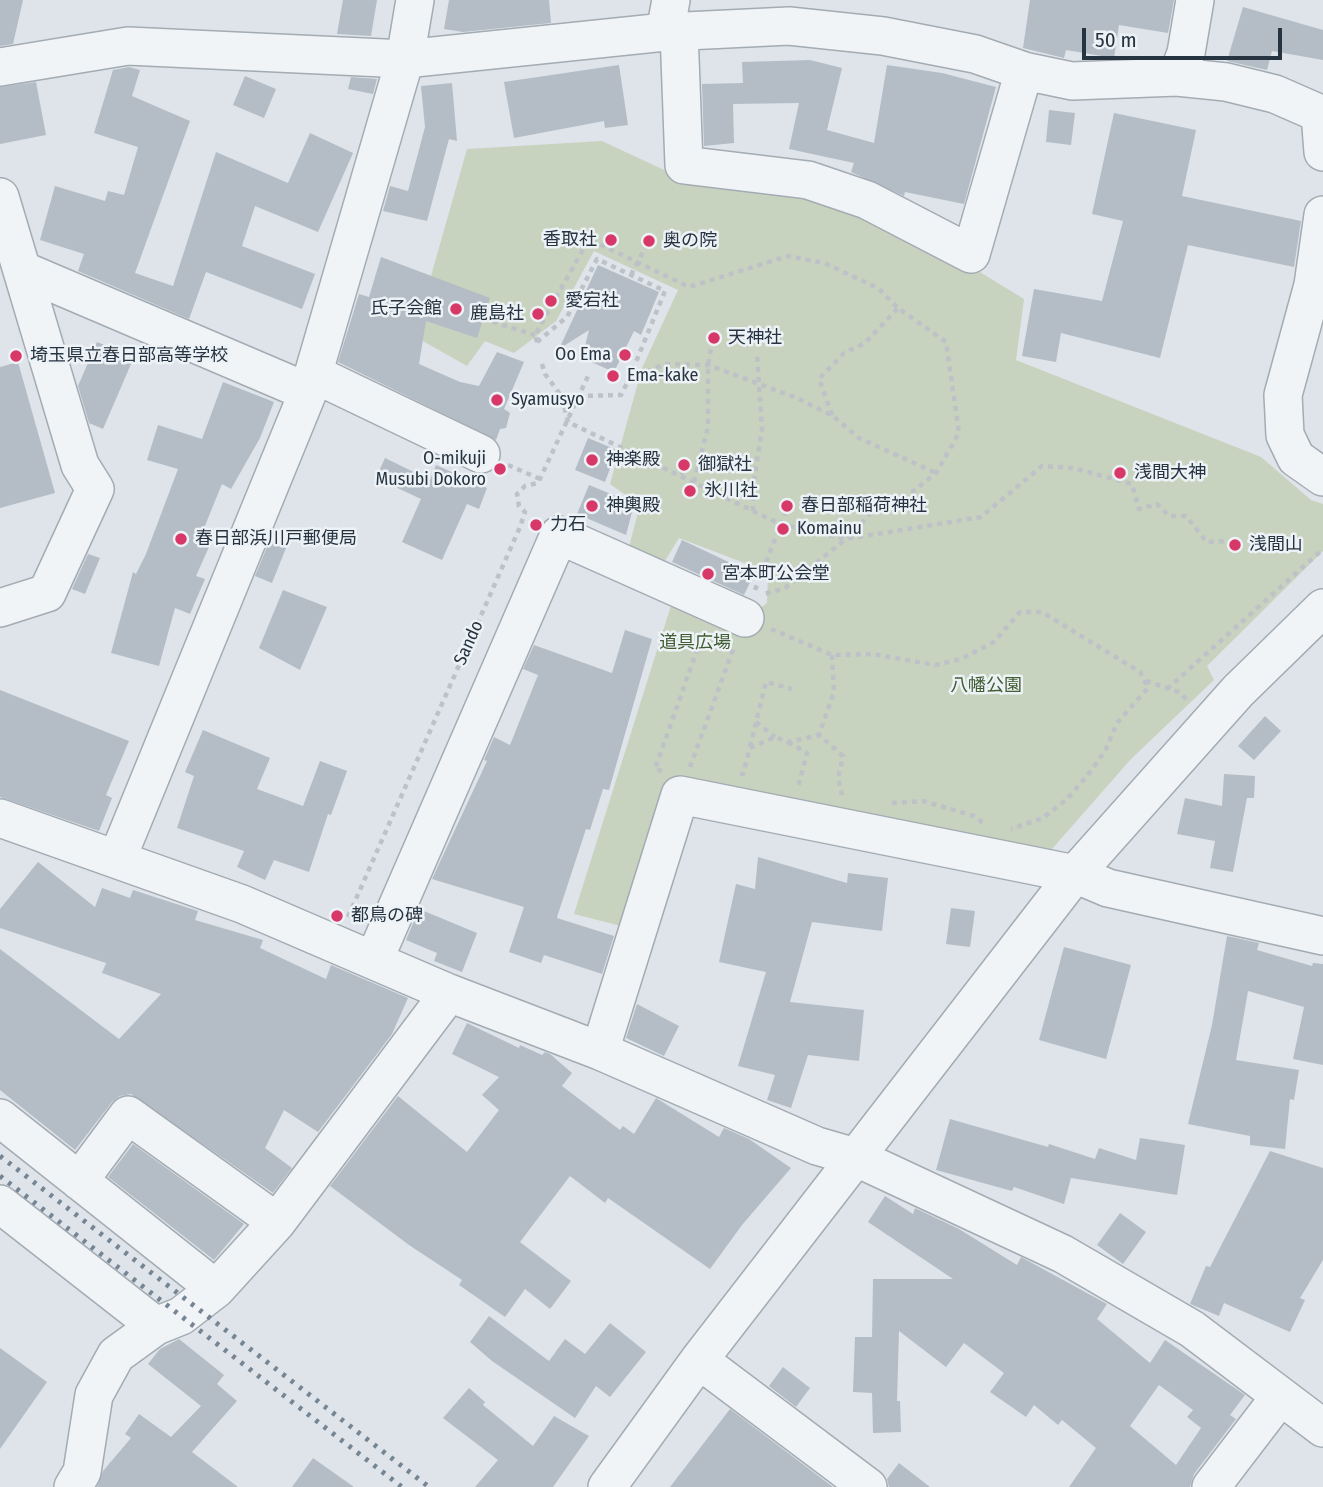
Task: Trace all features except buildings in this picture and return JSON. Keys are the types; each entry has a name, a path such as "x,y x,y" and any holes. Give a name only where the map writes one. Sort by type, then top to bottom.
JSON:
{"street":[{"path":"117,859 311,383 405,59 415,0"},
{"path":"1177,77 1186,53 1195,0"},
{"path":"672,21 684,165 808,180 867,200 971,254 1024,71"},
{"path":"0,67 128,46 405,59 672,21 789,26 883,36 975,54 1024,71 1072,81 1177,77 1238,85 1275,94 1321,115 1323,152"},
{"path":"0,197 80,465 95,489 47,593 0,608"},
{"path":"1323,215 1318,286 1283,395 1285,435 1290,446 1296,458 1323,477"},
{"path":"22,270 311,383 481,454"},
{"path":"374,960 543,592 559,535 749,607"},
{"path":"607,1487 699,1360 1075,874 1210,722 1323,608"},
{"path":"600,1051 687,789 1075,874 1108,888 1323,936"},
{"path":"2,823 117,859 242,904 449,993 600,1051 817,1146 855,1157 1063,1254 1192,1329 1279,1398 1323,1428"},
{"path":"73,1487 82,1472 94,1395 116,1355 156,1326 181,1316 216,1289 277,1222 449,993"},
{"path":"79,1181 128,1115 277,1222"},
{"path":"0,1118 216,1289"},
{"path":"0,1204 156,1326"},
{"path":"699,1360 868,1487"},
{"path":"1211,1487 1279,1398"}],"path":[{"path":"578,396 621,395 665,291 597,259 567,317 537,342 535,335 589,239 689,287 788,256 824,263 878,288 898,307 946,342 959,433 936,473 912,492 877,506 846,539 785,588 749,607 687,789"},
{"path":"631,275 646,246"},
{"path":"833,416 819,379 844,353 865,343 898,307"},
{"path":"483,319 535,335"},
{"path":"694,482 708,427 708,365 711,348"},
{"path":"753,511 753,486 762,429 757,354"},
{"path":"542,364 562,397 568,422 780,524 846,539 981,517 1042,466 1073,468 1132,484 1139,509 1157,504 1169,516 1185,516 1207,542 1227,541"},
{"path":"629,379 665,364 708,365 833,416 859,438 936,473"},
{"name":"Sando","path":"344,925 520,527 526,512 519,506 517,494 525,486 538,483 589,374"},
{"path":"679,460 683,477"},
{"path":"761,568 785,513"},
{"path":"1167,689 1323,549"},
{"path":"749,607 832,655 872,654 935,665 961,659 994,642 1020,612 1042,612 1140,672 1148,688 1117,723 1105,751 1067,799 1043,818 1013,829 1002,828"},
{"path":"687,789 654,769 704,629"},
{"path":"819,735 834,692 832,655"},
{"path":"1145,681 1179,692 1210,722"},
{"path":"743,774 765,682 792,689"},
{"path":"756,722 775,737 807,753 798,788 787,785"},
{"path":"788,742 819,735"},
{"path":"819,735 843,756 838,778 842,796 855,799"},
{"path":"750,748 775,737"},
{"path":"687,789 722,776 743,774 754,777"},
{"path":"882,804 923,801 974,816 990,828"}],"green space":[{"path":"602,141 677,176 841,202 970,266 1024,299 1016,360 1261,457 1311,500 1323,504 1323,551 1207,666 1214,680 1131,759 1045,857 673,788 629,928 574,914 674,596 760,608 767,603 768,572 679,538 663,564 629,547 640,505 610,484 642,368 678,290 594,251 556,321 514,353 485,341 467,366 414,336 467,149"}],"railway":[{"path":"0,1156 429,1487"},
{"path":"0,1176 402,1487"}],"place":[{"name":"香取社","path":"611,240"},
{"name":"奥の院","path":"649,241"},
{"name":"愛宕社","path":"551,301"},
{"name":"氏子会館","path":"456,309"},
{"name":"鹿島社","path":"538,314"},
{"name":"天神社","path":"714,338"},
{"name":"Oo Ema","path":"625,355"},
{"name":"埼玉県立春日部高等学校","path":"16,356"},
{"name":"Ema-kake","path":"613,376"},
{"name":"Syamusyo","path":"497,400"},
{"name":"神楽殿","path":"592,460"},
{"name":"御獄社","path":"684,465"},
{"name":"O-mikuji Musubi Dokoro","path":"500,469"},
{"name":"浅間大神","path":"1120,473"},
{"name":"氷川社","path":"690,491"},
{"name":"神輿殿","path":"592,506"},
{"name":"春日部稲荷神社","path":"787,506"},
{"name":"力石","path":"536,525"},
{"name":"Komainu","path":"783,529"},
{"name":"春日部浜川戸郵便局","path":"181,539"},
{"name":"浅間山","path":"1235,545"},
{"name":"宮本町公会堂","path":"708,574"},
{"name":"都鳥の碑","path":"337,916"}],"park label":[{"name":"道具広場","path":"695,643"},
{"name":"八幡公園","path":"986,686"}]}
